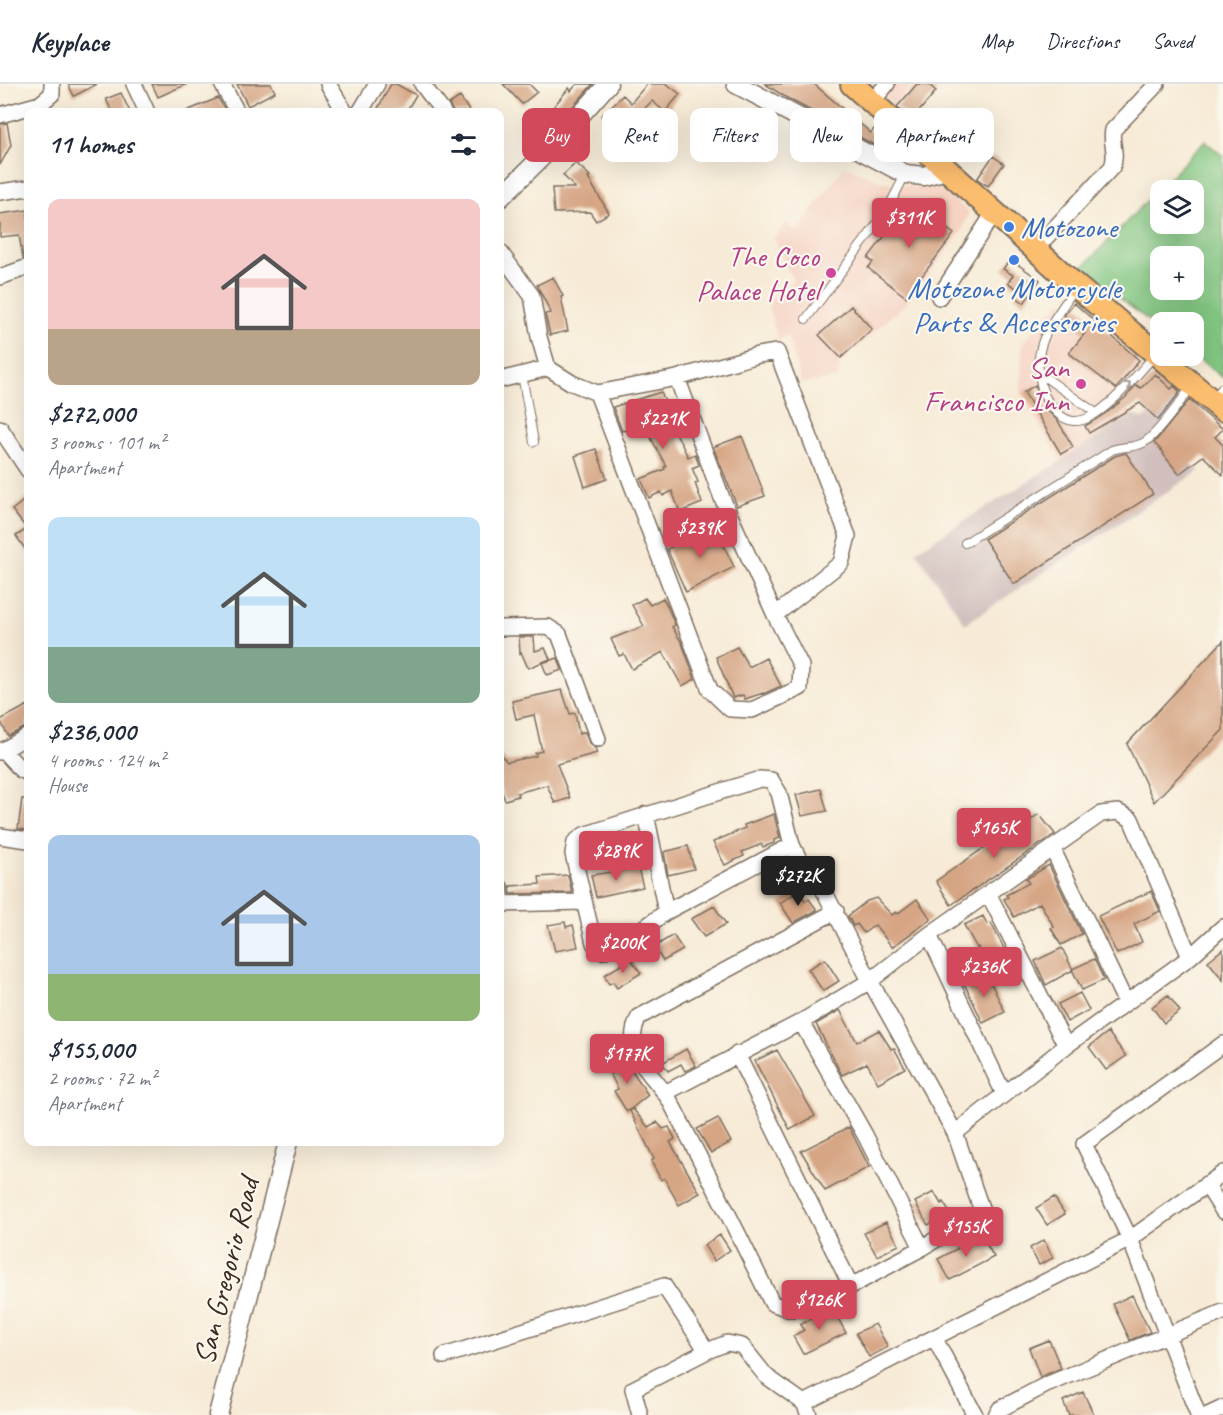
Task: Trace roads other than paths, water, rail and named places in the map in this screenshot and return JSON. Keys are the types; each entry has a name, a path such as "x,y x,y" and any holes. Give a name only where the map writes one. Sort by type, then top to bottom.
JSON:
{"main road":[{"path":"852,84 1076,286 1150,348"},
{"path":"1171,366 1193,385 1219,399"}],"street":[{"path":"25,108 40,104 52,94 52,84"},
{"path":"134,84 145,108"},
{"path":"222,84 235,108"},
{"path":"328,84 343,108"},
{"path":"362,108 377,84"},
{"path":"422,84 440,108"},
{"path":"504,191 554,145 608,84"},
{"path":"736,84 905,174 924,176 947,170"},
{"path":"872,102 886,84"},
{"path":"1035,249 1112,166 1115,154 1111,140 1113,130 1157,84"},
{"path":"0,115 24,108"},
{"path":"0,192 24,189"},
{"path":"939,297 994,213"},
{"path":"504,258 532,296 539,337 548,368 572,383 597,393 676,378 758,355 777,352 848,536 841,563 775,615"},
{"path":"0,277 24,268"},
{"path":"504,379 548,368"},
{"path":"597,393 710,690 730,708 752,710 801,688 801,666 775,615 722,498 676,378"},
{"path":"3,437 24,465"},
{"path":"504,628 548,627 559,633 598,739"},
{"path":"24,738 1,751 24,771"},
{"path":"792,845 666,912 629,939 603,951 594,944 573,854 575,842 584,835 760,779 771,780 779,793 792,845 836,911 870,981 955,1133 982,1212 922,1248 851,1286 800,1309 788,1309 772,1303 724,1204 665,1093 644,1067 634,1046 634,1028 639,1017 836,911"},
{"path":"665,1093 801,1022 870,981 928,935 1053,850 1101,814 1118,812 1131,819 1190,957"},
{"path":"646,814 666,912"},
{"path":"0,836 24,839"},
{"path":"1053,850 1126,1003"},
{"path":"988,893 1066,1046"},
{"path":"504,904 583,902"},
{"path":"955,1133 1066,1046 1190,957 1223,927"},
{"path":"928,935 1004,1094"},
{"path":"801,1022 865,1135 922,1248"},
{"path":"1198,1415 1130,1239 1084,1144 1223,1044"},
{"path":"737,1054 851,1286"},
{"name":"San Gregorio Road","path":"218,1415 287,1146"},
{"path":"640,1415 633,1389 727,1343 742,1346 766,1376 807,1409 935,1339 1130,1239 1223,1173"},
{"path":"1206,1185 1223,1211"},
{"path":"444,1356 664,1286 707,1351"},
{"path":"996,1415 1000,1409 1046,1385 1223,1312"},
{"path":"935,1339 975,1415"},
{"path":"1208,1415 1223,1408"}],"lane":[{"path":"806,319 886,212 905,174"},
{"path":"1076,286 1044,339 1039,362 1042,390 1051,407 1065,420 1076,422 1096,413 1128,385 1150,360"},
{"path":"1039,373 1096,413"},
{"path":"522,375 534,442"},
{"path":"965,543 1112,450 1125,446 1133,447 1146,442 1193,385"}],"place":[{"name":"Motozone","path":"1009,227"},
{"name":"Motozone Motorcycle Parts & Accessories","path":"1014,260"},
{"name":"The Coco Palace Hotel","path":"831,273"},
{"name":"San Francisco Inn","path":"1081,384"}]}
